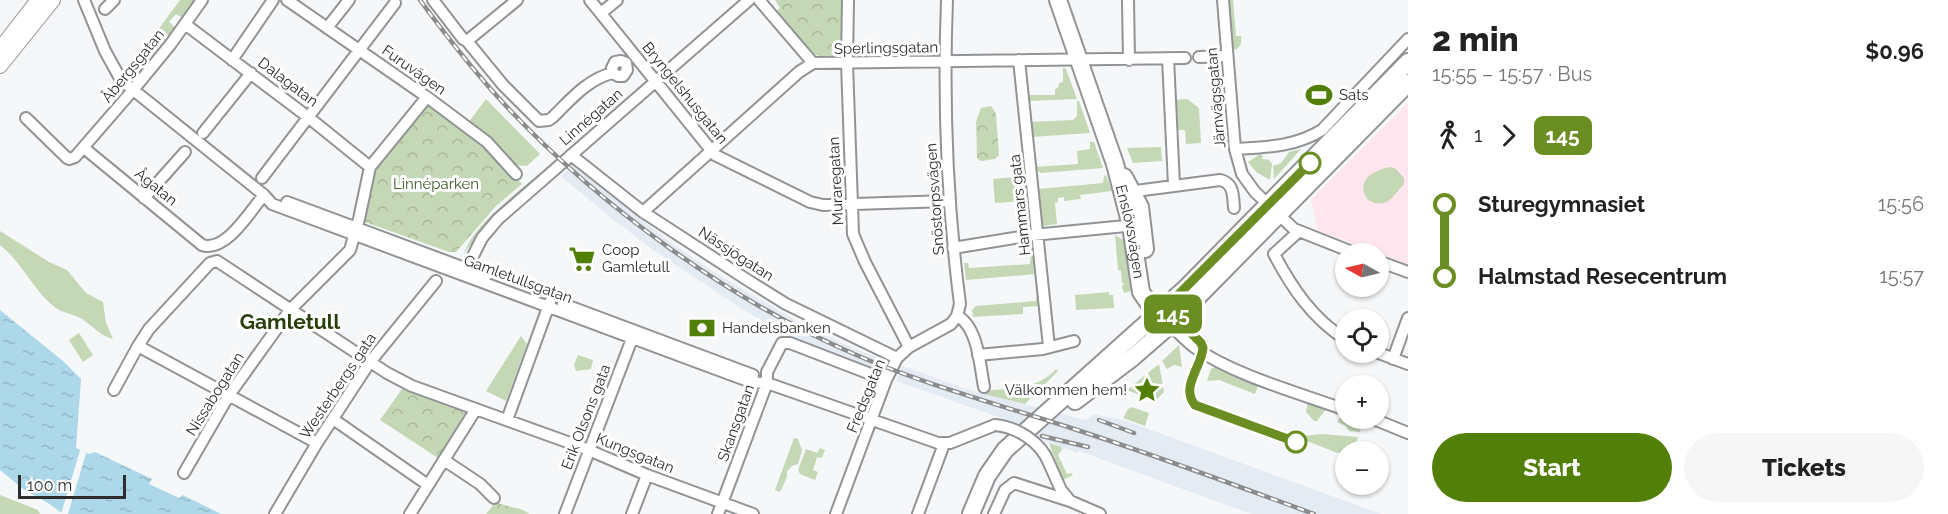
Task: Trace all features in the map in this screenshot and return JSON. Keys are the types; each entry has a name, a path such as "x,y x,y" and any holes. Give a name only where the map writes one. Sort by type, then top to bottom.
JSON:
{"highway":[{"name":"Enslövsvägen","path":"1058,0 1115,164 1127,189 1136,225 1141,292 1150,305 1168,316"},
{"path":"1274,210 1408,62"},
{"path":"971,514 1005,450 1168,316 1274,210 1408,83"},
{"path":"981,514 992,476"}],"main road":[{"path":"0,49 38,0"},
{"path":"0,66 53,0"}],"street":[{"name":"Gamletullsgatan","path":"84,0 120,80 264,195 356,232 549,303 755,375 767,383 944,444"},
{"path":"105,9 114,0"},
{"name":"Åbergsgatan","path":"84,148 133,90 202,0"},
{"path":"232,60 273,0"},
{"name":"Furuvägen","path":"287,0 488,142 516,174"},
{"path":"327,28 349,0"},
{"path":"433,0 503,86 536,120 549,120 586,86 613,73"},
{"path":"467,41 517,0"},
{"name":"Bryngelshusgatan","path":"590,0 719,158 810,202 823,205 948,201"},
{"path":"601,13 617,0"},
{"name":"Linnégatan","path":"467,268 478,244 489,229 749,0"},
{"path":"759,0 813,63"},
{"name":"Muraregatan","path":"848,0 847,63 851,204 856,244 909,347"},
{"name":"Snöstorpsvägen","path":"947,0 945,62 948,201 960,304 957,316"},
{"path":"1128,0 1129,60"},
{"name":"Järnvägsgatan","path":"1223,0 1235,148 1242,174 1256,192 1298,232"},
{"path":"262,178 395,3"},
{"name":"Dalagatan","path":"185,24 370,166"},
{"path":"1235,148 1284,145 1310,138 1322,130 1408,39"},
{"path":"1198,57 1227,56"},
{"path":"1168,58 1173,185"},
{"name":"Sperlingsgatan","path":"643,212 799,72 813,63 1185,58"},
{"name":"Hammars gata","path":"1019,60 1049,347"},
{"path":"203,133 250,73"},
{"name":"Nissabogatan","path":"184,474 229,395 290,310 350,249 356,232 370,166 427,97"},
{"path":"26,118 69,159 75,157 84,148"},
{"name":"Ågatan","path":"84,148 202,245 210,247 220,244 229,237 264,195"},
{"path":"144,198 185,152"},
{"name":"Nässjögatan","path":"571,155 643,212 786,304 897,358"},
{"path":"1127,189 1223,180 1231,187 1234,208"},
{"path":"953,248 1038,234 1136,225"},
{"name":"Gamletullsgatan","path":"356,232 467,268 549,303"},
{"path":"1335,246 1298,232 1274,254 1299,297 1319,319 1335,331"},
{"name":"Kungsgatan","path":"138,346 173,300 210,263 215,261 370,362 412,386 507,420 647,475 720,509 753,514"},
{"path":"1389,265 1408,272"},
{"name":"Westerbergs gata","path":"275,514 317,442 370,362 436,280"},
{"path":"507,420 549,303"},
{"path":"957,316 968,323 978,355 984,387"},
{"name":"Fredsgatan","path":"836,514 886,380 897,358 909,347 951,324 957,316"},
{"path":"1168,316 1192,346 1214,359 1242,372 1335,406"},
{"path":"1393,359 1408,318"},
{"name":"Erik Olsons gata","path":"565,514 634,334"},
{"path":"978,355 1049,347 1074,341"},
{"name":"Skansgatan","path":"720,509 767,383 768,372 782,343 790,343 886,380"},
{"path":"114,390 138,346 317,442"},
{"path":"1389,357 1408,364"},
{"path":"410,514 476,409"},
{"path":"333,419 428,485"},
{"path":"918,514 944,444 995,425 1008,427 1036,443 1043,450 1061,490 1070,501"},
{"path":"1389,425 1408,433"},
{"path":"444,460 480,484 494,498"},
{"path":"632,514 647,475"},
{"path":"994,514 1005,490 1014,483 1070,501 1100,514"}],"shaded area":[{"path":"1408,103 1408,264 1389,257 1389,243 1351,243 1318,231 1311,200"},
{"path":"573,165 669,241 717,274 802,324 857,350 883,359 878,374 792,337 750,314 656,252 561,176"},
{"path":"902,366 970,390 1081,419 1086,420 1094,414 1124,420 1381,514 1251,514 1079,451 1078,453 1065,448 1062,450 1061,447 1049,443 1010,421 896,381"}],"green space":[{"path":"180,0 196,0 183,18 176,14 169,22 176,28 140,75 135,77 127,72"},
{"path":"775,0 844,0 842,47 837,56 821,57 800,43 774,13 780,8"},
{"path":"1227,0 1233,0 1236,36 1241,36 1241,44 1237,49 1232,50"},
{"path":"1063,68 1066,69 1077,99 1028,101 1028,95 1055,95 1055,89 1058,88 1059,83 1063,82"},
{"path":"486,99 540,154 527,166 514,165 501,150 468,123"},
{"path":"1187,99 1199,108 1201,143 1186,144 1185,130 1175,130 1174,100"},
{"path":"1077,101 1079,101 1090,133 1032,137 1030,122 1073,120 1077,116"},
{"name":"Linnéparken","path":"425,104 433,106 485,144 522,184 496,206 456,252 449,252 362,221 375,167"},
{"path":"991,106 996,114 999,155 995,159 981,161 977,158 976,122 981,108"},
{"path":"1090,142 1094,142 1103,168 1040,173 1035,171 1034,167 1078,164 1077,151 1090,149"},
{"path":"1161,147 1162,161 1133,163 1127,148"},
{"path":"1301,149 1274,179 1273,166 1281,163 1289,152"},
{"path":"1260,154 1263,156 1262,159 1269,160 1272,164 1270,180 1256,172 1248,162"},
{"path":"1390,167 1396,169 1404,178 1404,184 1385,203 1380,204 1368,200 1363,187 1365,182 1372,174"},
{"path":"545,171 491,219 464,253 469,242 486,221 518,191"},
{"path":"1106,175 1112,191 1080,195 1081,199 1064,201 1064,197 1058,198 1058,202 1055,203 1057,224 1042,226 1038,189 1103,183"},
{"path":"1025,176 1027,201 995,203 993,179"},
{"path":"0,231 49,262 67,270 86,293 103,302 106,323 113,339 100,333 79,317 59,310 48,301 0,245"},
{"path":"1115,235 1125,241 1131,291 1124,293 1121,271 1118,270"},
{"path":"1033,247 1036,274 966,280 964,263 968,263 969,268 1030,264"},
{"path":"1109,292 1109,295 1113,295 1114,308 1076,310 1075,295"},
{"path":"1038,297 1039,306 1023,307 1023,314 973,317 972,310 976,306 1036,301"},
{"path":"79,333 93,355 83,362 69,340"},
{"path":"521,336 527,344 506,401 486,391"},
{"path":"1179,345 1182,367 1174,365 1167,369 1162,361"},
{"path":"578,355 593,360 591,369 576,371 574,365"},
{"path":"1159,364 1164,392 1155,401 1127,390"},
{"path":"1215,367 1259,383 1255,394 1219,380 1207,381 1211,369"},
{"path":"1056,369 1058,371 1025,404 984,394 984,391 1013,388 1041,381"},
{"path":"402,389 466,412 438,458 380,420"},
{"path":"1308,401 1327,408 1317,421 1314,421 1306,412"},
{"path":"1132,407 1149,413 1145,426 1123,418 1128,409"},
{"path":"1348,429 1361,429 1360,432"},
{"path":"1322,434 1358,437 1356,441 1335,441 1335,452 1300,438"},
{"path":"794,438 798,439 802,450 798,464 787,471 787,477 780,492 775,490"},
{"path":"1049,443 1061,447 1062,450 1058,455 1067,474 1073,475 1063,480"},
{"path":"820,448 825,450 822,458 817,457 813,470 818,472 815,480 800,474 798,470 806,449 817,453"},
{"path":"0,495 38,510 40,514 0,514"},
{"path":"496,502 522,510 529,514 486,514"}],"water":[{"path":"0,310 63,361 81,379 76,448 89,454 95,452 152,479 149,484 179,498 183,495 221,514 63,514 23,489 0,470"}],"pier":[{"path":"81,447 87,450 68,514 61,514"}],"railway":[{"path":"420,0 495,94 543,144 583,180 668,247 760,307 807,332 881,365 1134,449 1314,514"},
{"path":"1099,420 1134,433"},
{"path":"1042,436 1088,447"}],"bus line":[{"name":"145","path":"1296,442 1195,405 1190,392 1190,383 1203,348 1201,343 1166,307 1310,163"}],"place":[{"name":"Sats","path":"1319,95"},
{"name":"Coop Gamletull","path":"582,259"},
{"name":"Handelsbanken","path":"702,328"},
{"name":"Välkommen hem!","path":"1147,390"}],"district":[{"name":"Gamletull","path":"290,321"}]}
